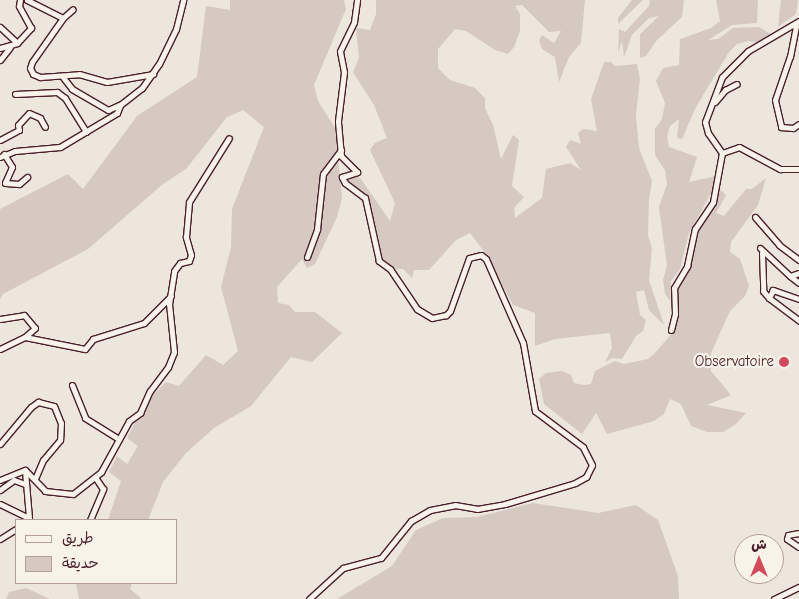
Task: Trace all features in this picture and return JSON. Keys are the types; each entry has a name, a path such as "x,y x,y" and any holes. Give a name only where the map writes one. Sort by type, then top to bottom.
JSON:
{"street":[{"path":"0,60 10,47 17,43 32,26 19,6 20,0"},
{"path":"27,0 63,18"},
{"path":"62,76 72,89 108,110 120,105 142,88 153,74 168,47 183,0"},
{"path":"309,599 343,568 381,558 410,521 430,510 455,505 476,509 505,504 575,483 591,472 592,465 583,447 535,411 522,343 486,259 475,255 465,263 453,304 446,315 432,318 423,315 390,269 379,261 365,198 345,183 342,177 357,172 344,162 338,121 344,64 340,51 354,22 357,0"},
{"path":"73,9 63,18 30,68 40,77 79,74 107,82 153,74"},
{"path":"671,330 675,314 674,288 686,266 695,229 713,202 722,153 708,133 705,122 722,78 748,51 798,24"},
{"path":"798,24 790,56 775,100 780,127 793,128 799,124"},
{"path":"0,28 17,43"},
{"path":"0,48 10,47"},
{"path":"712,106 725,90 737,84"},
{"path":"15,94 57,92 65,98 86,132"},
{"path":"2,155 60,147 117,113 120,105"},
{"path":"0,140 19,130 18,125 30,113 40,118 45,127"},
{"path":"25,470 45,491 73,494 95,477 120,439 129,421 140,413 150,391 161,380 174,352 170,304 174,270 180,263 189,260 191,255 186,237 189,202 229,138"},
{"path":"722,153 739,147 780,169 799,169"},
{"path":"307,257 317,229 323,174 341,150"},
{"path":"2,155 12,167 5,183 19,184 27,177"},
{"path":"755,217 779,245 799,260"},
{"path":"799,283 761,250 763,291 769,298 799,320"},
{"path":"790,276 799,273"},
{"path":"769,298 773,290 799,299"},
{"path":"25,337 85,349 93,339 144,323 172,294"},
{"path":"0,319 24,315 35,328 25,337 0,350"},
{"path":"72,385 84,418 120,439"},
{"path":"0,444 31,406 38,402 54,406 61,423 60,440 43,460 35,479"},
{"path":"0,480 25,470"},
{"path":"25,470 28,519"},
{"path":"90,519 103,489 95,477"},
{"path":"0,490 14,480 25,484"},
{"path":"0,504 28,519"},
{"path":"0,539 15,530"},
{"path":"799,533 788,535 787,539 799,547"},
{"path":"774,599 799,586"}],"green space":[{"path":"230,0 344,0 346,9 314,85 318,101 335,128 342,198 337,217 315,264 307,268 302,259 277,287 278,303 289,305 295,312 315,312 342,333 312,362 291,357 251,406 214,428 186,453 163,482 148,519 108,519 121,481 109,472 117,456 127,464 138,446 127,438 145,403 166,382 179,386 206,355 223,365 238,351 221,287 231,247 232,209 264,127 243,110 227,117 186,169 163,184 88,249 3,294 0,299 0,209 68,174 83,189 137,116 197,77 206,6 230,10"},
{"path":"376,0 585,0 581,43 569,57 559,82 555,57 542,49 539,40 542,35 554,43 561,31 549,32 522,5 515,6 520,14 520,31 514,47 508,54 495,50 466,31 455,29 438,49 438,68 450,80 475,88 485,98 485,108 493,125 501,159 513,135 519,140 512,186 524,197 514,208 515,218 542,198 546,169 570,163 581,170 566,147 570,140 581,144 578,133 583,129 597,131 591,99 604,62 611,62 615,66 637,64 640,79 636,115 639,148 652,181 649,199 648,235 652,248 649,280 664,325 649,310 644,290 636,292 640,315 646,320 643,331 636,336 622,359 612,358 605,362 612,348 610,333 555,339 535,346 535,313 513,305 486,254 470,233 456,240 429,270 414,270 412,278 403,269 393,269 381,260 369,199 345,178 354,175 361,179 390,221 395,203 370,150 375,143 387,138 374,105 353,72 359,58 356,28 370,30 376,14"},
{"path":"632,0 643,0 618,24 618,18"},
{"path":"650,0 684,0 682,17 657,40 646,56 640,58 640,34 659,16 649,18 632,35 624,57 622,41 618,52 619,29 625,32 649,6"},
{"path":"716,0 758,0 757,23 732,25 708,40 718,39 733,28 759,27 772,35 762,43 748,41 737,44 729,52 696,107 682,139 677,138 679,119 670,126 667,136 669,147 697,157 689,182 716,176 714,188 689,233 680,269 671,281 670,301 665,294 663,280 667,266 659,207 667,184 665,170 655,155 655,129 662,119 665,103 656,81 663,68 679,65 680,39 711,28 720,21"},
{"path":"781,0 798,0 796,14 778,27"},
{"path":"766,178 758,205 731,242 730,252 740,259 749,286 745,296 730,311 711,353 711,371 731,395 707,405 746,413 736,424 723,432 707,432 691,426 681,404 670,399 664,414 654,421 607,434 596,413 582,434 544,404 539,379 546,373 562,371 571,375 574,383 591,384 595,371 615,361 624,364 648,359 655,353 673,332 678,312 677,284 690,266 695,237 720,190 726,195 716,213 724,216 746,189 752,189"},
{"path":"533,503 598,513 636,505 658,520 678,576 679,599 337,599 392,566 416,530 443,518 477,517"},
{"path":"76,584 132,584 130,589 142,599 79,599"},
{"path":"26,588 50,599 6,599 9,592"}],"place":[{"name":"Observatoire","path":"784,362"}]}
